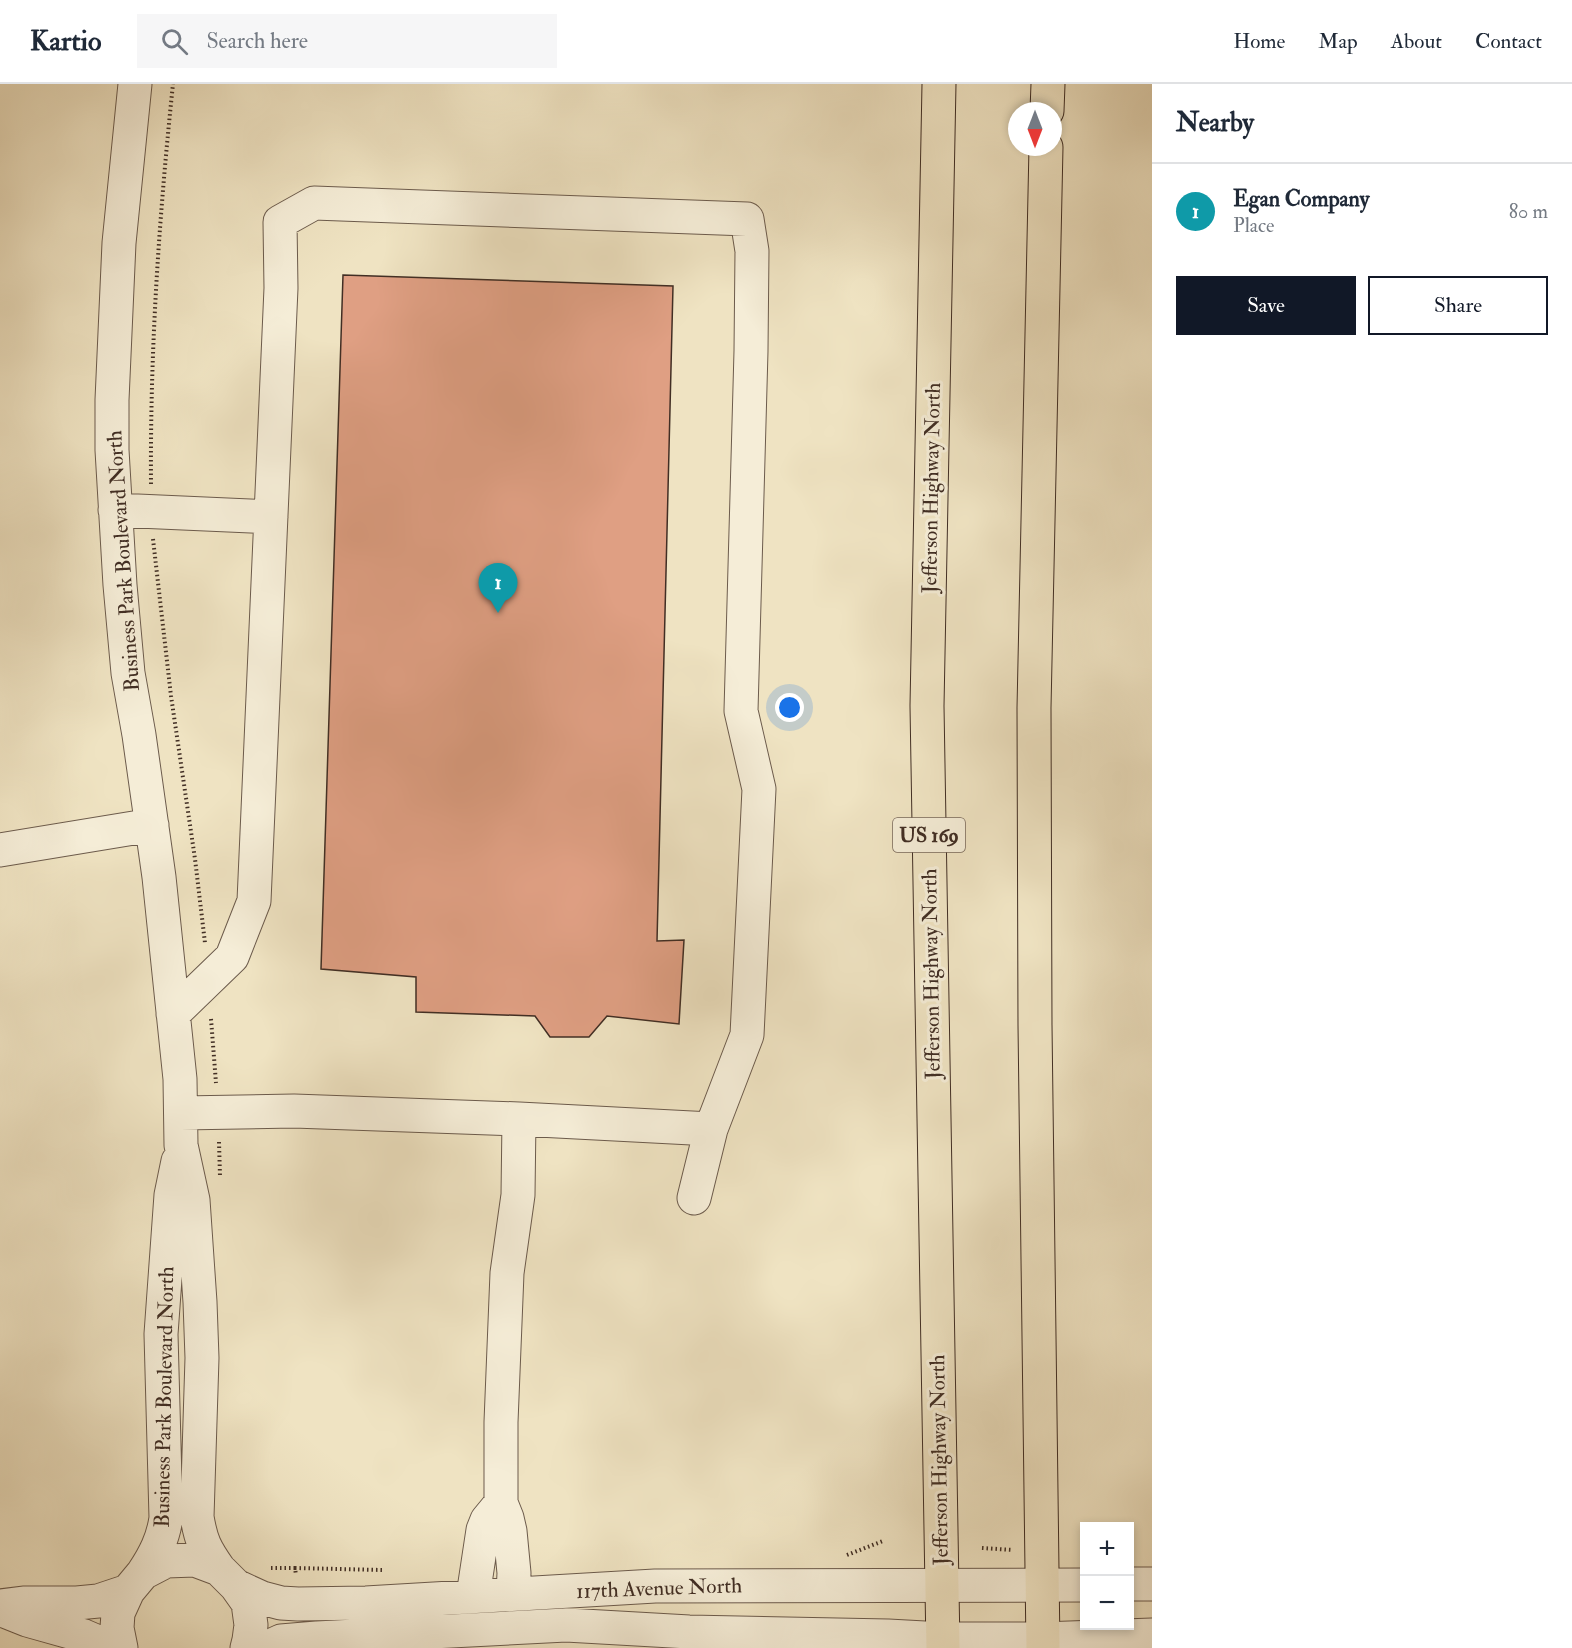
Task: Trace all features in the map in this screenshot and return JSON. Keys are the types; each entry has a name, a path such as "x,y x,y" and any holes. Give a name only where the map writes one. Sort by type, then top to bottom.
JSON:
{"highway":[{"name":"Jefferson Highway North","path":"939,84 927,706 943,1644"},
{"path":"1047,102 1048,84"},
{"path":"1042,1643 1034,708 1046,156"}],"street":[{"name":"Business Park Boulevard North","path":"135,84 119,243 114,338 112,450 115,510 128,673 159,877 180,1079 181,1129 193,1200 202,1358 197,1517 206,1552 248,1603 251,1625 247,1648"},
{"path":"173,1014 232,957 254,901 281,288 280,222 314,203 747,219 752,251 751,340 741,711 759,789 747,1035 711,1129 693,1198"},
{"path":"115,510 271,518"},
{"path":"0,850 152,825"},
{"path":"181,1129 217,1112 294,1111 711,1129"},
{"path":"513,1594 514,1573 510,1531 501,1503 501,1422 507,1273 518,1195 519,1119"},
{"name":"Business Park Boulevard North","path":"121,1648 117,1628 118,1613 135,1582 156,1553 164,1533 166,1518 161,1334 171,1196 181,1129"},
{"path":"473,1596 483,1530 487,1520 501,1503"},
{"name":"117th Avenue North","path":"135,1582 166,1561 195,1560 262,1598 298,1604 366,1603 656,1586 1080,1585"},
{"path":"0,1608 25,1603 77,1604 98,1601 135,1582"},
{"path":"1134,1584 1152,1584"},
{"path":"0,1608 27,1620 84,1636 112,1648"},
{"name":"117th Avenue North","path":"267,1648 281,1641 317,1638 566,1625 689,1632 888,1636 943,1644 1042,1643 1152,1635"}],"path":[{"path":"172,84 154,306 151,433 152,536 165,653 195,859 208,980 220,1184"},
{"path":"982,1548 1017,1550"},
{"path":"264,1567 295,1568 296,1577"}],"building":[{"path":"343,275 673,286 657,941 684,940 679,1024 607,1016 589,1037 550,1037 535,1016 416,1012 416,977 321,969"}],"place":[{"name":"Egan Company","path":"498,613"}]}
